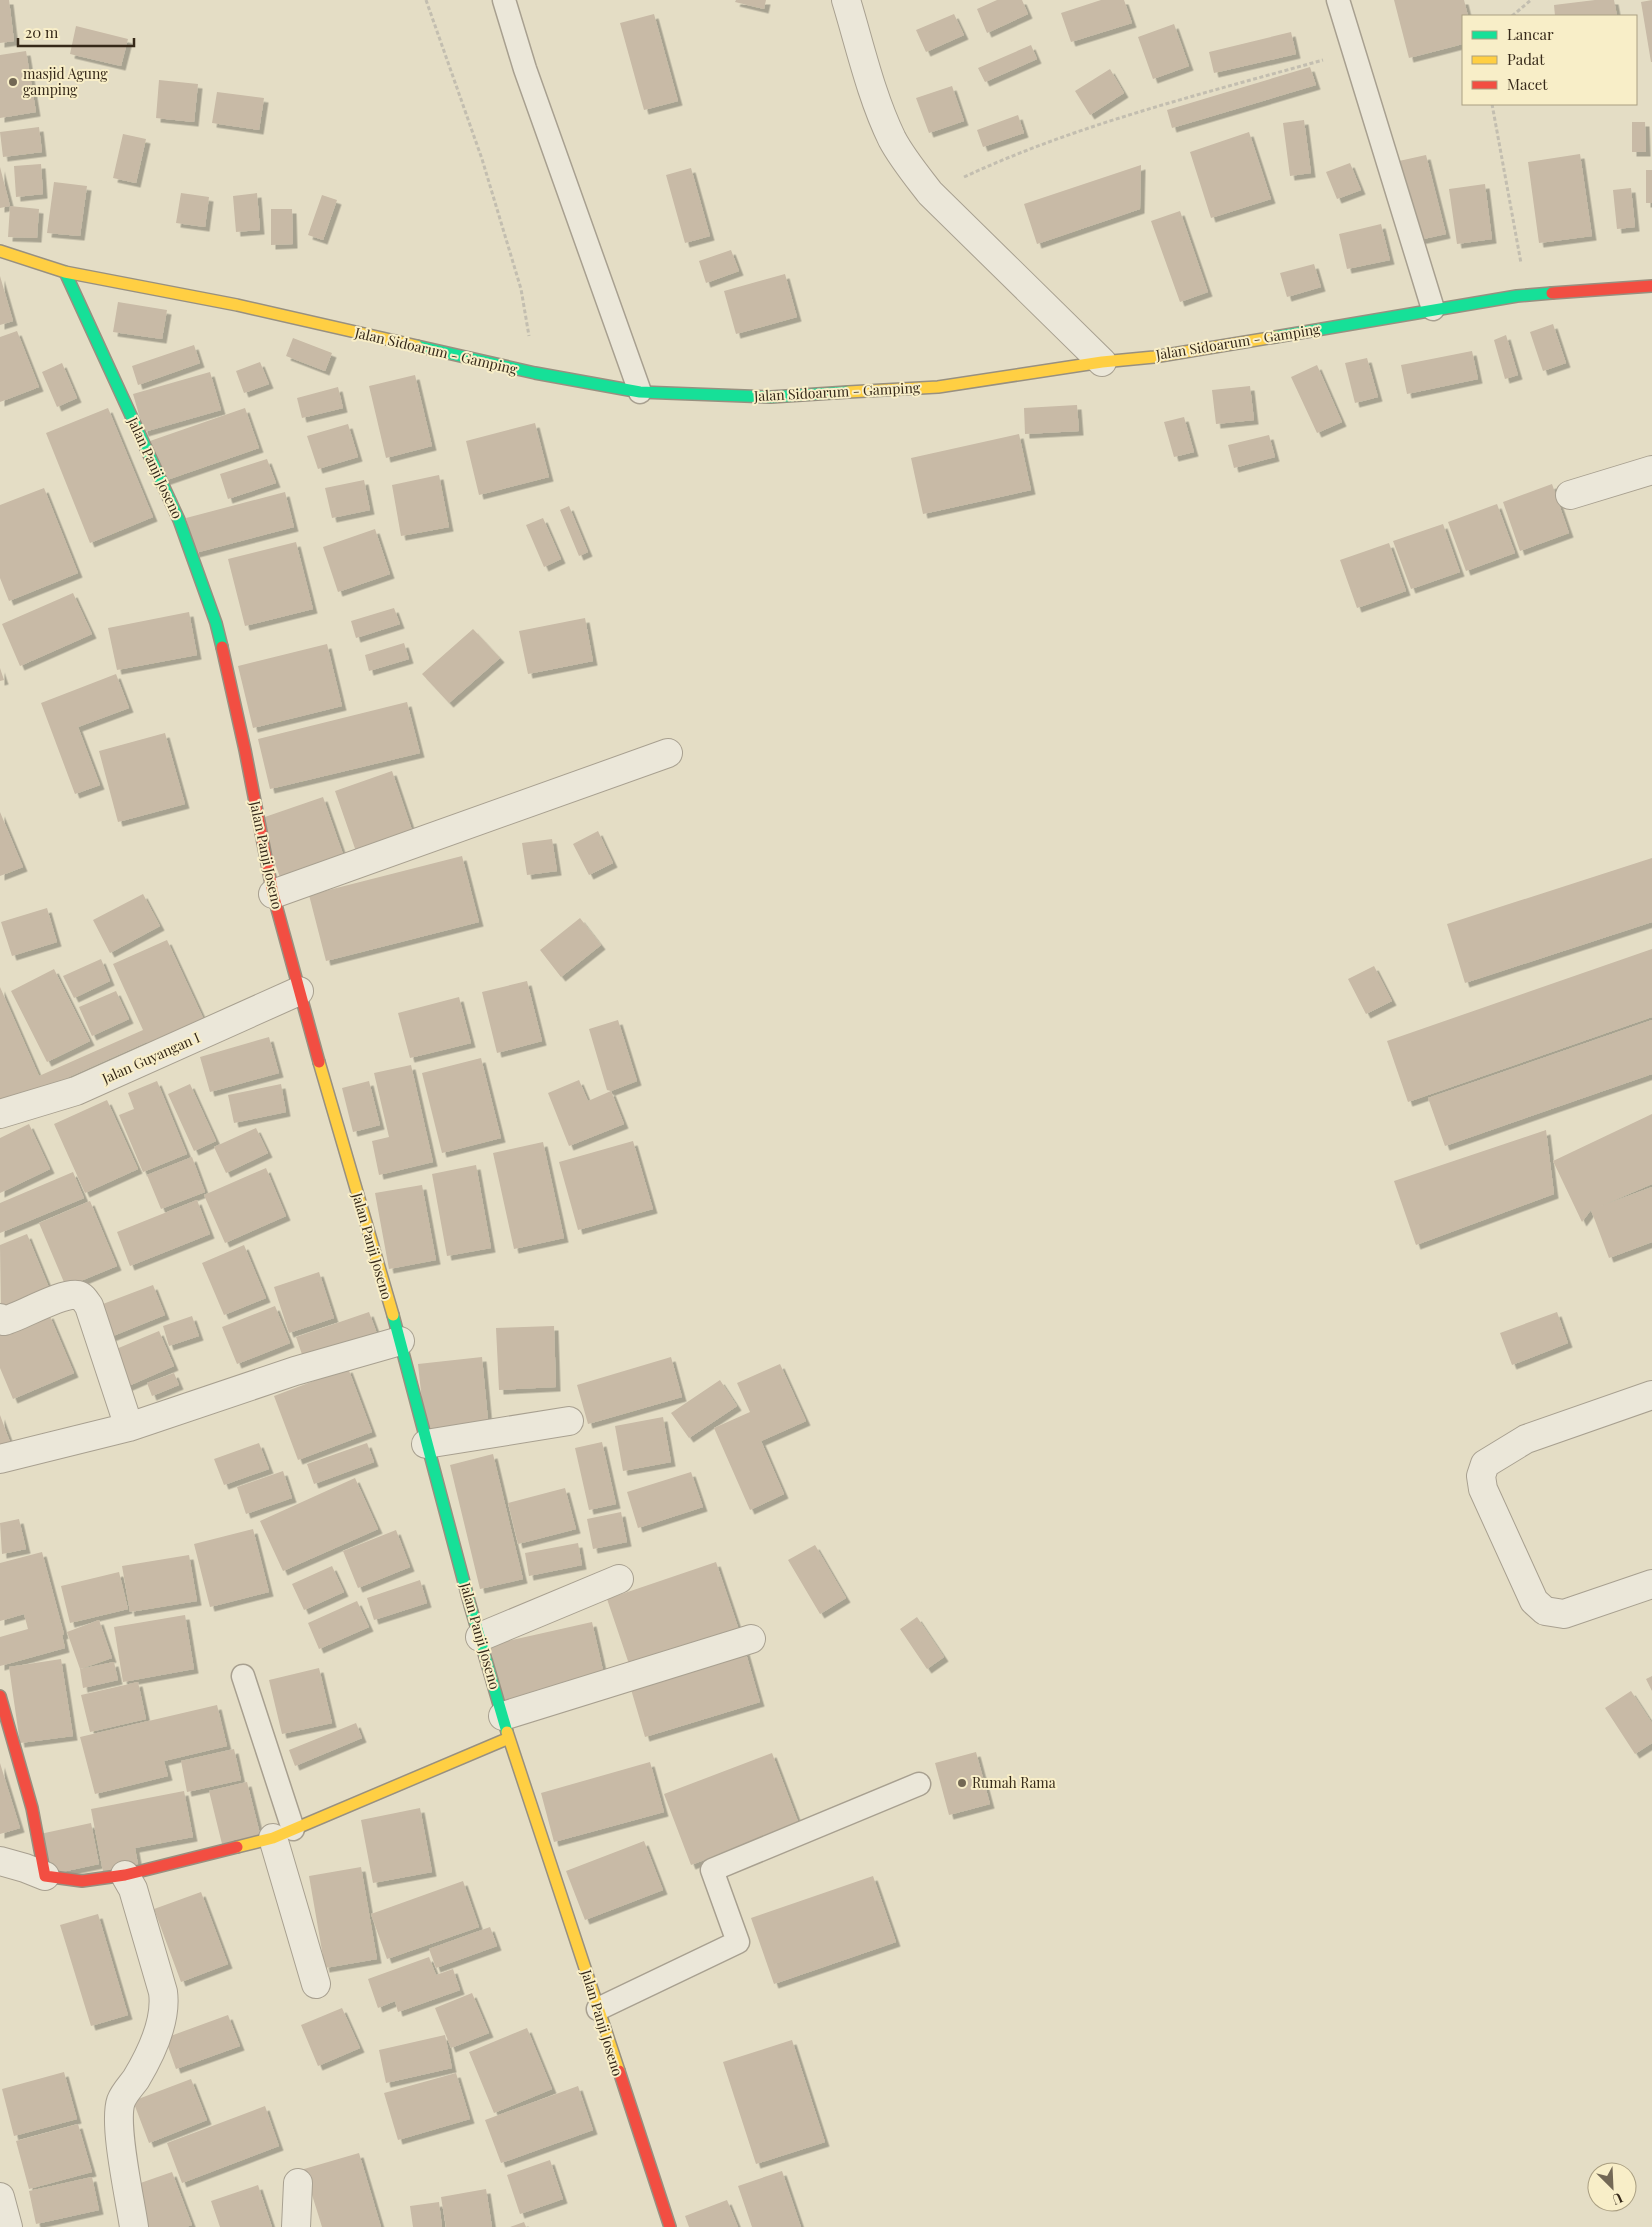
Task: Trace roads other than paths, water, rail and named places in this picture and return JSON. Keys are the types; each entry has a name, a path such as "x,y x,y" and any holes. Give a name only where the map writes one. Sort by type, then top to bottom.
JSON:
{"street":[{"path":"846,0 882,116 893,141 915,174 930,193 1102,362"},
{"name":"Jalan Sidoarum - Gamping","path":"0,251 65,272 237,305 534,373 640,392 771,398 938,387 1102,362 1164,355 1433,309 1526,296 1652,286"},
{"name":"Jalan Panji Joseno","path":"65,272 179,520 216,623 245,750 273,894 400,1341 426,1444 480,1637 506,1727 670,2227"},
{"path":"1570,495 1652,470"},
{"path":"273,894 668,753"},
{"name":"Jalan Guyangan I","path":"0,1114 76,1091 299,991"},
{"path":"0,1318 4,1321 51,1302 76,1295 82,1297 89,1306 129,1427"},
{"path":"0,1459 129,1427 296,1372 400,1341"},
{"path":"1652,1395 1526,1439 1485,1464 1481,1476 1483,1489 1534,1601 1545,1611 1564,1614 1652,1584"},
{"path":"426,1444 569,1421"},
{"path":"480,1637 619,1579"},
{"path":"0,1861 45,1876 82,1881 125,1875 283,1834 506,1727 751,1639"},
{"path":"0,1696 32,1808 45,1876"},
{"path":"283,1834 316,1984"},
{"path":"125,1875 133,1889 163,1992 165,2005 149,2056 121,2100 119,2112 119,2132 134,2227"},
{"path":"296,2227 298,2184"},
{"path":"0,2197 8,2227"}],"lane":[{"path":"504,0 525,68 640,392"},
{"path":"1338,0 1433,309"},
{"path":"243,1676 283,1834"},
{"path":"598,2009 738,1942 712,1870 919,1784"}],"place":[{"name":"masjid Agung gamping","path":"13,82"},
{"name":"Rumah Rama","path":"962,1783"}]}
